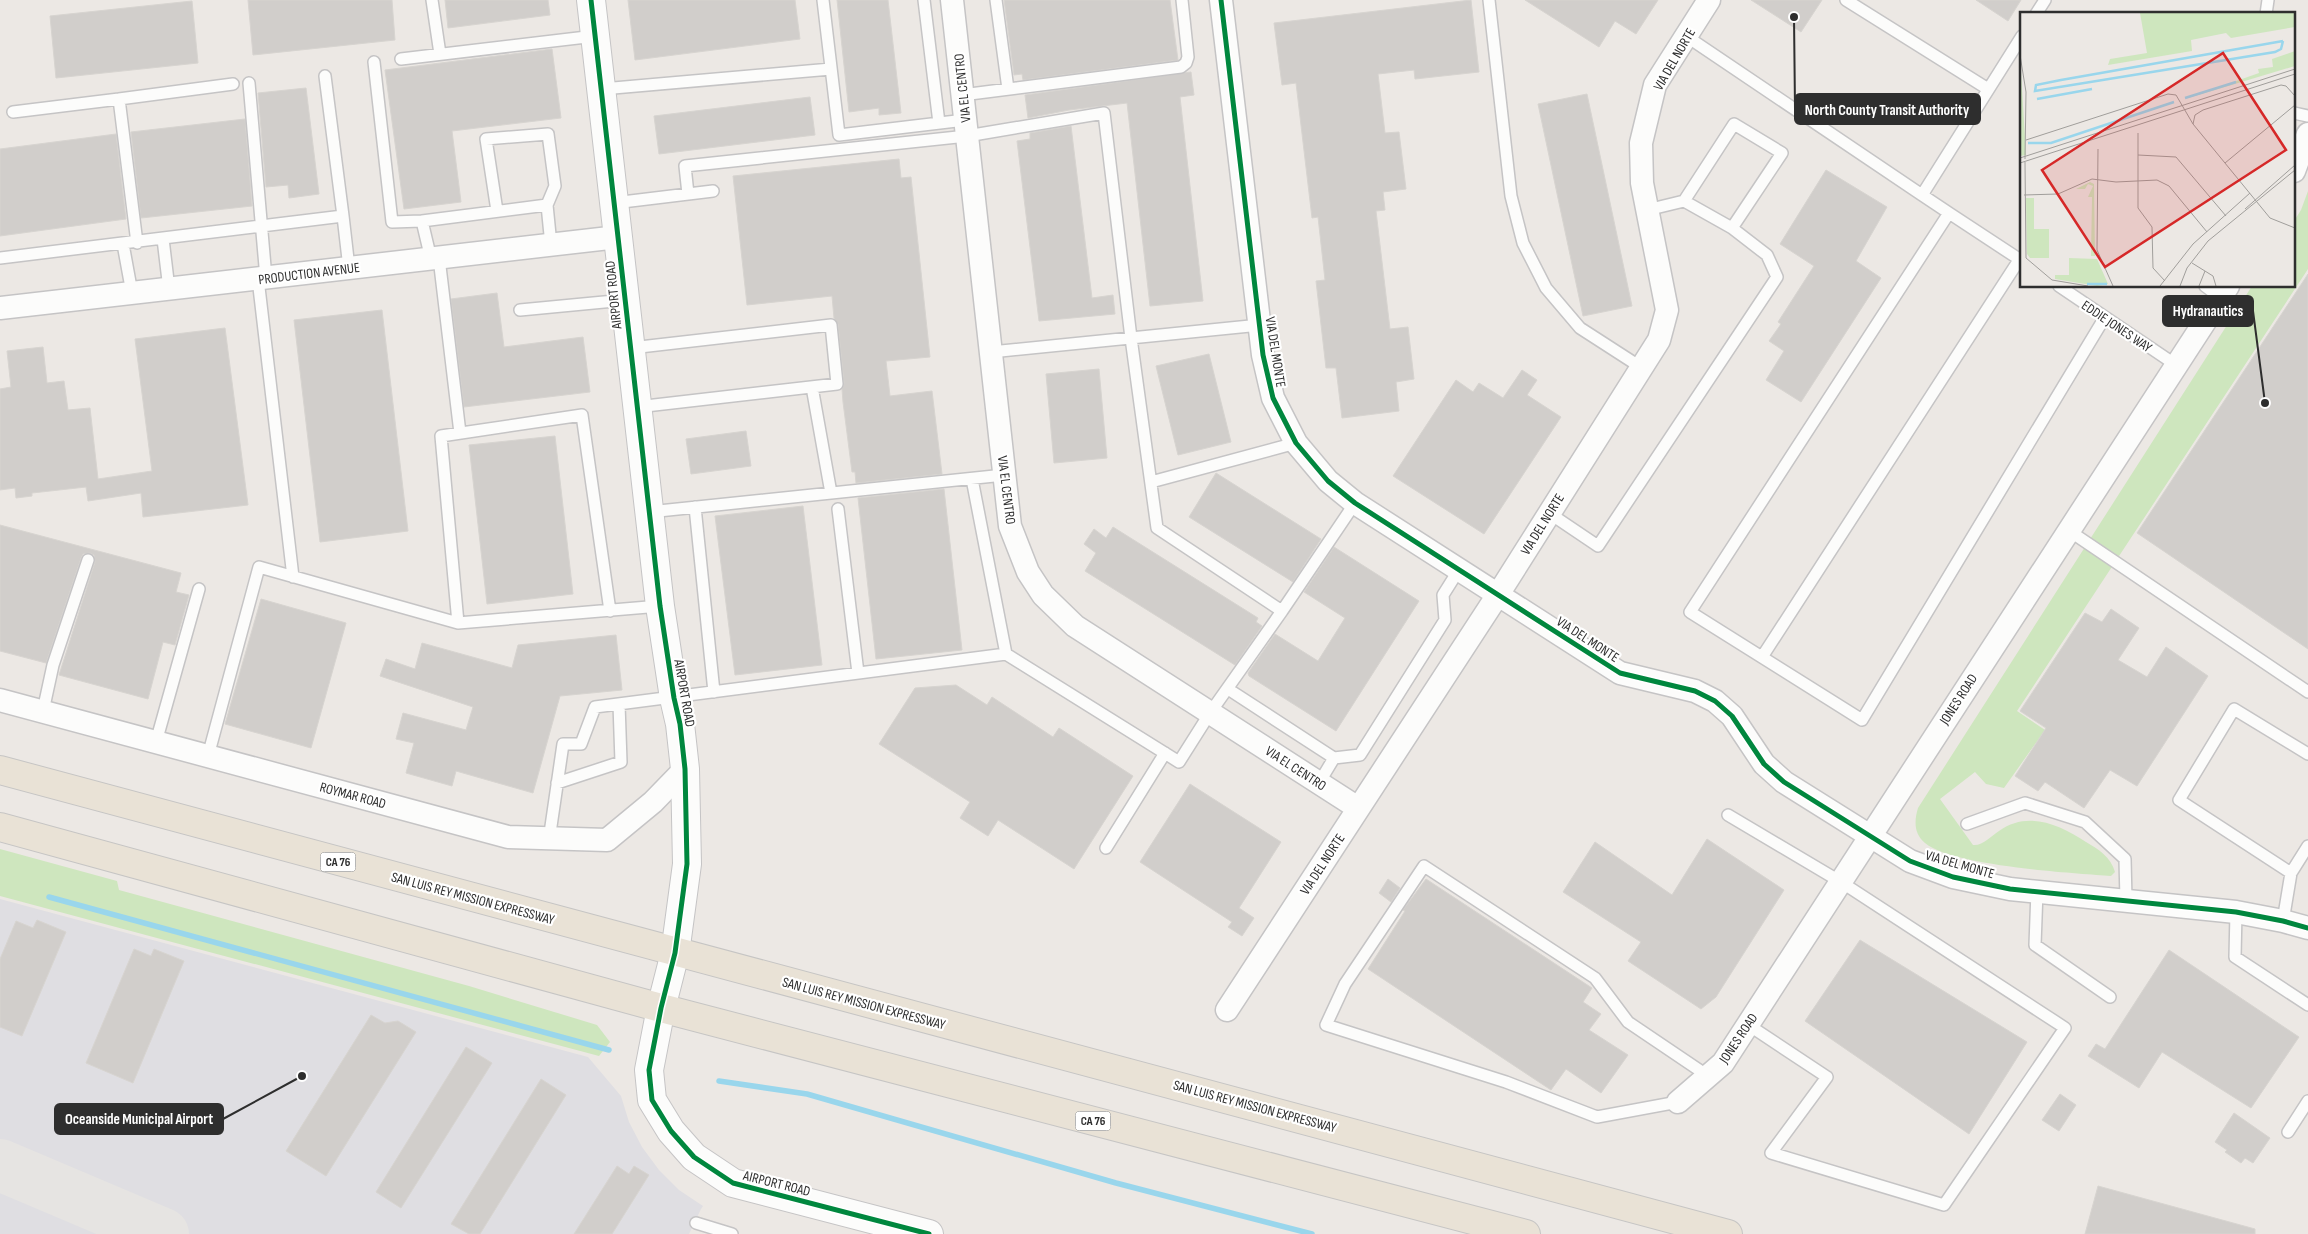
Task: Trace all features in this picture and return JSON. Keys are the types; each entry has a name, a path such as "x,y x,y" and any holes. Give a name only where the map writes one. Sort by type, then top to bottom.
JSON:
{"highway":[{"name":"SAN LUIS REY MISSION EXPRESSWAY","path":"0,770 675,953 1129,1072 1728,1234"},
{"name":"CA 76","path":"0,827 661,1008 1526,1234"}],"street":[{"name":"AIRPORT ROAD","path":"591,0 660,606 674,698 680,724 685,769 687,864 675,953 661,1008 649,1070 652,1100 671,1131 694,1157 733,1183 929,1234"},
{"name":"VIA EL CENTRO","path":"952,0 1010,526 1028,572 1043,595 1075,626 1358,808"},
{"name":"VIA DEL MONTE","path":"1221,0 1263,355 1273,398 1296,443 1328,482 1355,503 1499,593 1620,673 1695,691 1715,701 1732,716 1764,764 1784,782 1910,861 1953,877 2010,889 2236,912 2308,928"},
{"name":"VIA DEL NORTE","path":"1227,1010 1499,593 1659,340 1667,310 1642,183 1640,143 1656,85 1709,0"},
{"path":"2296,166 2308,134"},
{"name":"PRODUCTION AVENUE","path":"0,308 618,237"},
{"name":"JONES ROAD","path":"1678,1102 1723,1063 2176,365 2218,290"},
{"name":"ROYMAR ROAD","path":"0,700 508,837 549,840 607,840 653,802 685,769"}],"lane":[{"path":"432,0 440,54"},
{"path":"823,0 840,134 939,123 966,128"},
{"path":"924,0 939,123"},
{"path":"996,0 1008,88"},
{"path":"962,95 1181,67 1186,63 1188,57 1182,0"},
{"path":"1488,0 1511,196 1523,243 1546,288 1580,328 1642,368"},
{"path":"1846,0 1988,90"},
{"path":"2037,12 2044,0"},
{"path":"401,59 595,36"},
{"path":"1686,36 2020,260 1762,657"},
{"path":"1922,194 2020,39"},
{"path":"374,62 392,222 547,205"},
{"path":"602,89 831,69"},
{"path":"325,76 349,268"},
{"path":"249,83 263,226 262,278 292,577"},
{"path":"13,112 233,84"},
{"path":"119,99 137,243"},
{"path":"688,194 685,166 966,128 1104,113 1131,338 1157,528 1282,611"},
{"path":"1684,202 1734,124 1782,153 1732,228"},
{"path":"497,211 486,139 548,134 555,186 547,205 550,245"},
{"path":"614,203 713,191"},
{"path":"1549,513 1598,546 1777,277 1767,255 1732,228 1684,202 1647,210"},
{"path":"1949,213 1690,612 1862,720 2105,317"},
{"path":"0,258 137,243 343,216"},
{"path":"422,220 435,258 460,433"},
{"path":"163,239 169,289"},
{"path":"123,244 132,293"},
{"name":"EDDIE JONES WAY","path":"2062,288 2176,365"},
{"path":"520,310 625,300"},
{"path":"631,348 831,325 837,384 637,407"},
{"path":"991,352 1260,325"},
{"path":"812,387 830,493"},
{"path":"458,623 441,436 582,415 610,611"},
{"path":"1151,482 1296,443"},
{"path":"649,512 1004,476"},
{"path":"972,479 1006,654"},
{"path":"549,840 563,744 581,744 595,707 1006,654 1179,762 1210,713 1355,503"},
{"path":"695,507 714,692"},
{"path":"838,508 858,673"},
{"path":"2068,530 2308,692"},
{"path":"43,711 53,666 88,560"},
{"path":"208,756 259,567 458,623 660,606"},
{"path":"1228,689 1334,758 1360,755 1445,620 1443,595 1460,568"},
{"path":"156,742 199,589"},
{"path":"557,783 621,762 619,704"},
{"path":"2291,873 2179,800 2234,709 2308,754"},
{"path":"1106,848 1165,753"},
{"path":"1318,783 1334,758"},
{"path":"1967,824 2025,803 2085,822 2125,859 2126,900"},
{"path":"1728,815 1841,882 2065,1028 1944,1205 1771,1153 1827,1077 1748,1024"},
{"path":"2282,921 2291,873 2308,847"},
{"path":"1678,1102 1598,1117 1506,1082 1326,1026 1345,984 1424,866 1596,978 1628,1022 1708,1076"},
{"path":"2037,892 2035,945 2110,997"},
{"path":"2236,912 2234,957 2308,1005"},
{"path":"2288,1132 2308,1100"},
{"path":"696,1223 732,1234"}],"shaded area":[{"path":"0,899 588,1057 621,1096 629,1122 642,1147 659,1170 679,1190 703,1206 689,1234 0,1234"}],"green space":[{"path":"2308,191 2308,269 2296,287 2296,218"},
{"path":"2251,288 2295,288 2017,711 2045,730 2004,788 1986,784 1975,772 1940,799 1973,845 1984,842 1999,831 2021,821 2044,822 2066,830 2104,854 2115,872 2111,876 2013,867 1985,863 1939,851 1925,843 1919,836 1916,827 1918,808"},
{"path":"0,849 117,881 119,890 469,986 597,1025 610,1042 599,1056 0,896"}],"building":[{"path":"248,0 392,0 395,40 253,55"},
{"path":"445,0 548,0 550,15 448,28"},
{"path":"628,0 795,0 800,39 635,60"},
{"path":"837,0 888,0 901,113 879,115 879,108 849,112"},
{"path":"1004,0 1170,0 1178,60 1023,80 1022,74 1014,75"},
{"path":"1471,0 1479,72 1415,79 1414,70 1378,74 1385,133 1399,132 1406,189 1383,192 1385,210 1376,211 1390,329 1408,327 1414,379 1396,382 1399,411 1342,418 1336,368 1326,368 1316,281 1325,280 1318,217 1312,218 1296,83 1282,85 1274,23"},
{"path":"1525,0 1658,0 1636,34 1615,21 1599,47"},
{"path":"1751,0 1822,0 1801,32"},
{"path":"1976,0 2021,0 2008,21"},
{"path":"192,1 198,63 56,78 50,16"},
{"path":"552,49 561,118 452,131 461,202 404,209 385,70"},
{"path":"1191,72 1194,95 1180,97 1203,301 1150,306 1127,103 1069,110 1028,118 1025,95"},
{"path":"306,88 319,194 289,198 288,185 266,187 258,93"},
{"path":"1587,94 1632,306 1583,316 1538,104"},
{"path":"810,97 815,135 659,154 654,116"},
{"path":"245,119 252,206 141,218 131,132"},
{"path":"1071,126 1092,298 1113,295 1115,314 1039,321 1017,141 1030,139 1030,133"},
{"path":"116,134 126,219 0,236 0,149"},
{"path":"899,159 901,178 911,177 930,357 886,361 890,396 932,391 942,474 856,483 855,472 852,472 843,402 842,389 844,383 838,324 834,318 832,296 747,305 733,176"},
{"path":"1826,170 1887,207 1856,261 1881,278 1801,402 1766,380 1784,351 1769,341 1781,324 1778,322 1814,266 1780,244"},
{"path":"2308,274 2308,649 2137,533"},
{"path":"497,293 504,347 583,337 590,392 464,407 451,299"},
{"path":"382,310 408,531 320,542 294,320"},
{"path":"225,328 248,505 143,517 141,493 88,501 86,487 32,493 32,496 16,498 15,488 0,490 0,389 11,387 7,351 43,347 47,383 64,381 68,410 90,408 98,479 152,471 135,339"},
{"path":"1209,354 1231,442 1178,455 1156,366"},
{"path":"1099,369 1107,458 1054,463 1046,374"},
{"path":"1522,370 1537,380 1527,395 1561,417 1484,534 1393,476 1456,380 1473,392 1479,383 1503,398"},
{"path":"746,431 751,466 691,474 686,439"},
{"path":"555,436 573,594 487,604 469,445"},
{"path":"1216,473 1321,539 1293,582 1189,517"},
{"path":"944,489 962,650 876,659 858,498"},
{"path":"803,506 822,665 735,675 715,516"},
{"path":"0,525 181,573 176,592 189,595 175,645 163,642 148,699 59,675 95,562 94,555 90,553 83,554 81,558 46,663 0,651"},
{"path":"1113,527 1258,618 1256,622 1262,626 1235,665 1085,571 1096,553 1084,544 1094,529 1106,538"},
{"path":"1334,547 1419,601 1336,731 1249,676 1248,673 1275,634 1318,661 1345,618 1304,592"},
{"path":"261,599 346,623 311,748 225,724"},
{"path":"2111,609 2139,628 2118,660 2147,677 2166,647 2208,676 2137,786 2110,770 2084,808 2045,782 2038,791 2015,776 2046,728 2020,711 2085,613 2102,622"},
{"path":"616,635 622,690 560,696 533,793 456,771 452,786 406,773 414,743 396,739 403,713 466,730 473,707 380,676 386,659 415,669 422,643 512,668 518,645"},
{"path":"956,685 987,705 992,697 1053,737 1059,728 1133,776 1074,869 998,820 988,836 960,818 970,802 879,744 915,688"},
{"path":"1190,784 1281,842 1239,908 1254,918 1242,936 1228,927 1232,922 1140,862"},
{"path":"1707,839 1784,890 1716,997 1701,1009 1628,961 1641,942 1563,892 1595,842 1672,895"},
{"path":"1388,879 1400,888 1391,902 1379,893"},
{"path":"1426,879 1592,988 1583,1002 1601,1014 1589,1030 1628,1055 1601,1093 1566,1069 1551,1090 1368,969 1405,911 1403,910"},
{"path":"37,920 66,932 22,1036 0,1027 0,959 16,921 33,928"},
{"path":"1860,940 2027,1042 1969,1134 1805,1021"},
{"path":"134,949 151,956 154,949 184,961 133,1083 86,1063"},
{"path":"2169,950 2299,1037 2251,1108 2162,1052 2139,1088 2088,1056 2096,1044 2105,1049"},
{"path":"371,1015 385,1023 398,1021 416,1032 326,1176 286,1151"},
{"path":"466,1047 492,1063 401,1208 376,1192"},
{"path":"541,1079 566,1095 480,1234 469,1234 451,1224"},
{"path":"2060,1094 2076,1105 2059,1131 2042,1120"},
{"path":"2234,1113 2270,1138 2253,1163 2245,1158 2241,1163 2215,1142"},
{"path":"617,1166 629,1174 634,1166 649,1175 612,1234 574,1234"},
{"path":"2098,1186 2255,1229 2255,1234 2085,1234"}],"waterway":[{"path":"49,897 609,1050"},
{"path":"719,1081 807,1094 1116,1183 1312,1234"}],"taxiway":[{"path":"0,1165 163,1234"}],"cycle path":[{"path":"591,0 660,606 674,698 680,724 685,769 687,864 675,953 661,1008 649,1070 652,1100 671,1131 694,1157 733,1183 929,1234"},
{"path":"1221,0 1263,355 1273,398 1296,443 1328,481 1355,503 1620,673 1695,691 1715,701 1732,716 1764,764 1784,782 1910,861 1953,877 2010,889 2236,912 2308,928"}],"place":[{"name":"North County Transit Authority","path":"1794,17"},
{"name":"Hydranautics","path":"2265,403"},
{"name":"Oceanside Municipal Airport","path":"302,1076"}]}
